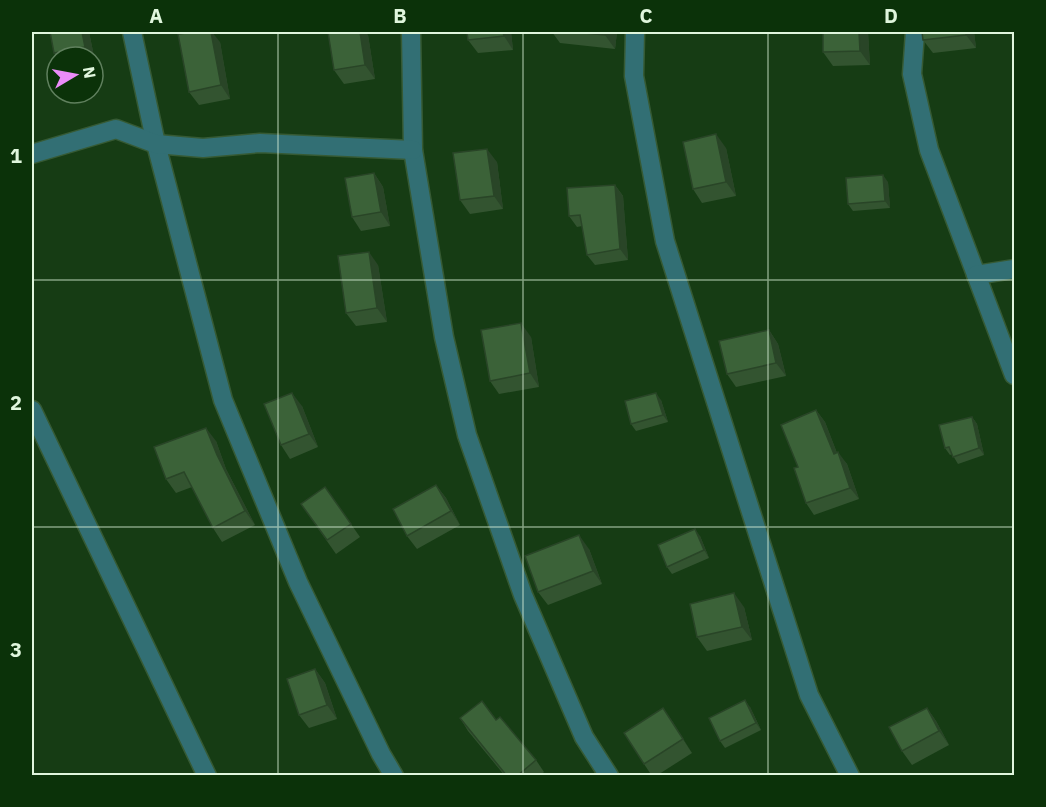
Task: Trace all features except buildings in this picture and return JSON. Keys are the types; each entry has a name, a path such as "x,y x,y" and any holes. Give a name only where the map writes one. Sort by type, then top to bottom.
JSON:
{"street":[{"path":"132,32 156,144 223,400 298,582 381,754 394,776"},
{"path":"411,32 413,150 444,337 467,435 523,595 584,737 609,776"},
{"path":"635,32 634,76 664,241 809,694 850,776"},
{"path":"915,32 912,74 929,150 1014,375"},
{"path":"32,154 116,129 156,144 204,148 260,143 413,150"},
{"path":"976,275 1014,269"},
{"path":"32,410 207,776"}]}
